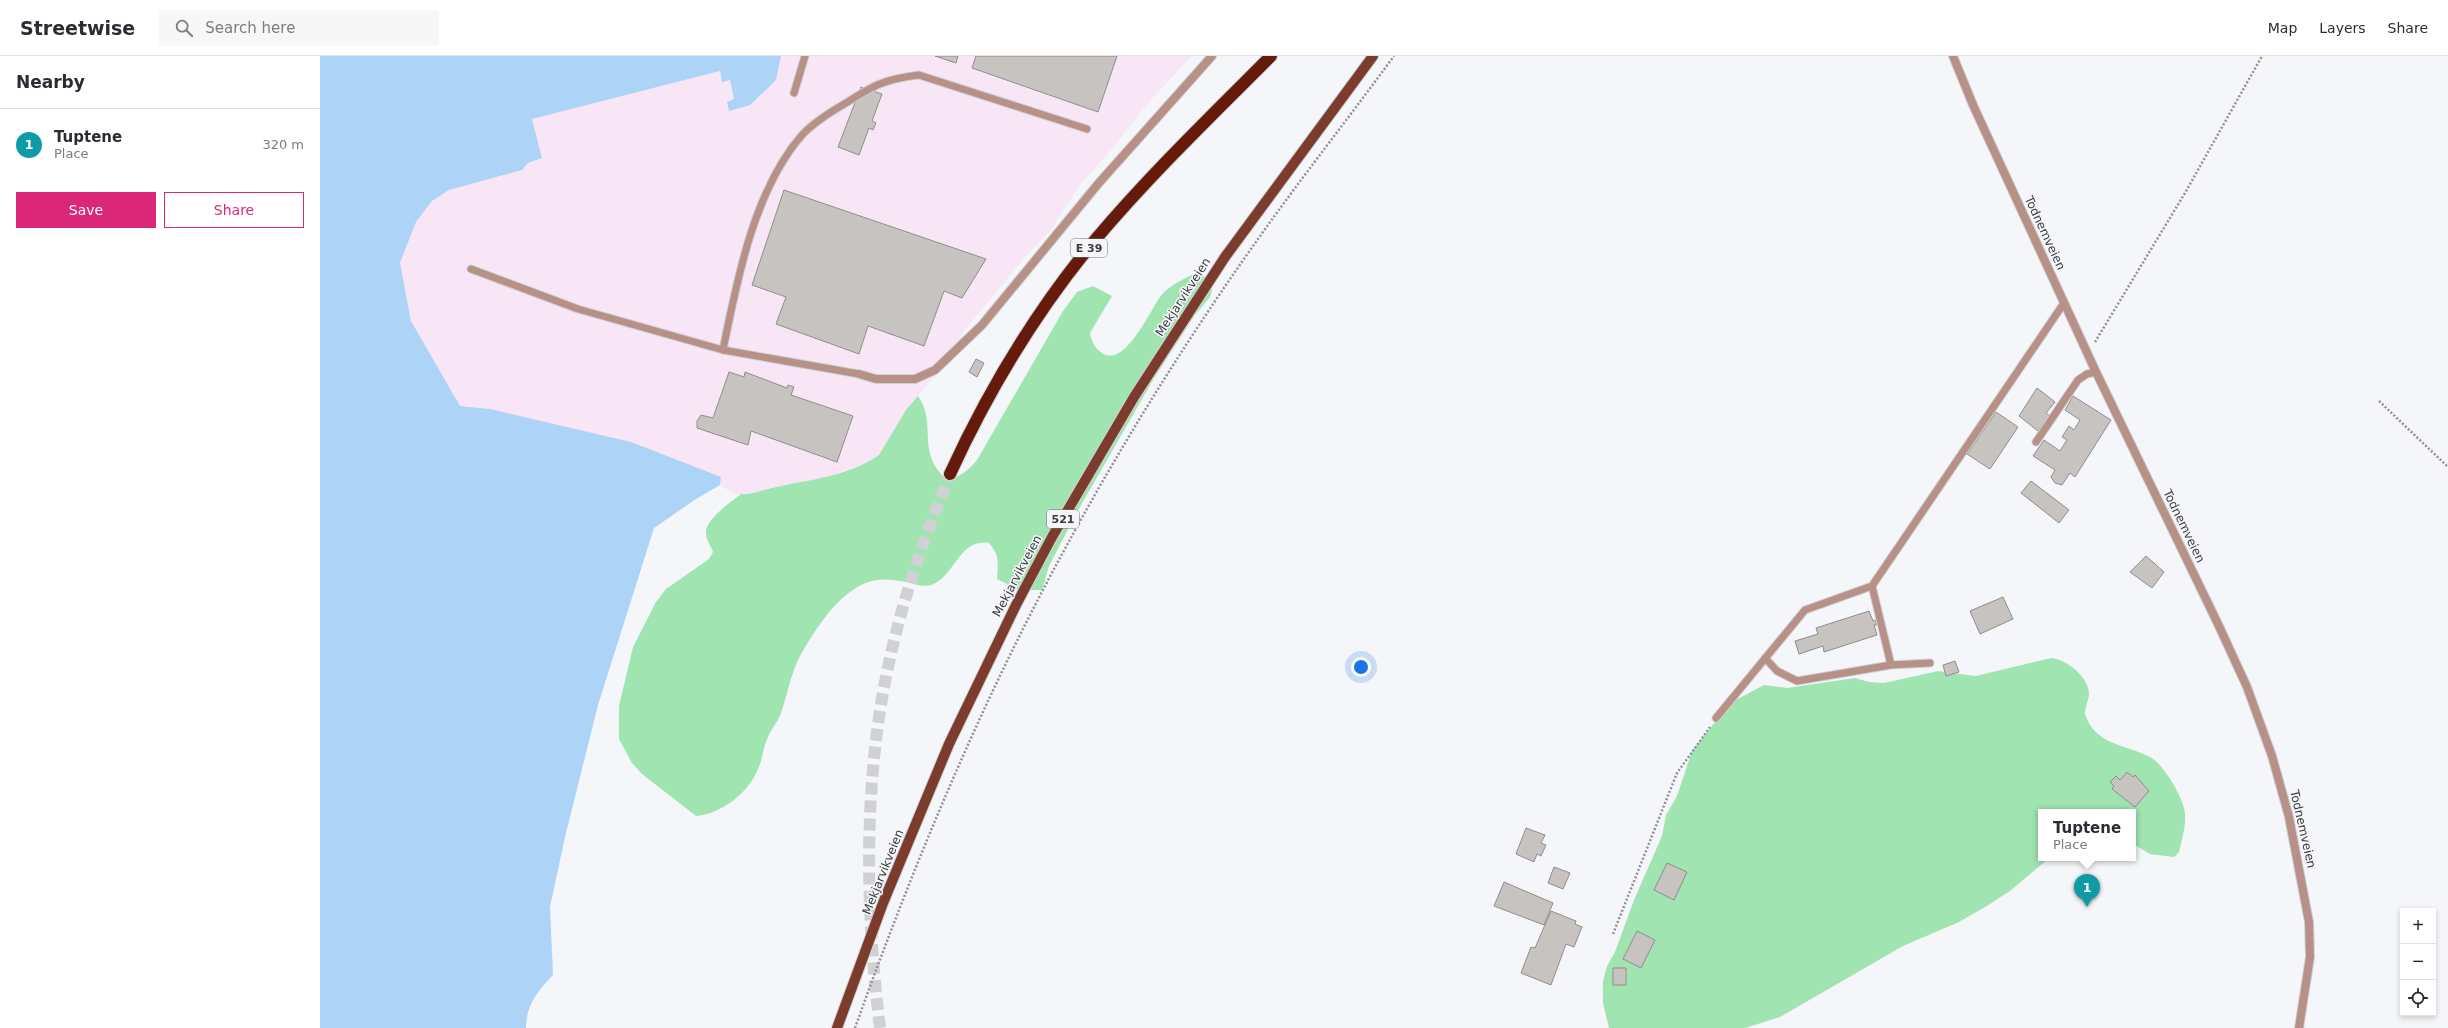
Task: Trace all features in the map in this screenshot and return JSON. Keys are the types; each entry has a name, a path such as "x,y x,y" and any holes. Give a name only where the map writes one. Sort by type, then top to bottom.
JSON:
{"highway":[{"name":"E 39","path":"950,474 976,418 1011,360 1048,304 1094,241 1139,190 1271,56"}],"main road":[{"name":"Mekjarvikveien","path":"837,1028 884,903 949,744 1016,605 1052,537 1134,397 1216,269 1373,56"}],"street":[{"path":"859,374 876,379 915,380 935,370 982,325 1098,184 1212,56"},
{"name":"Todnemveien","path":"1953,56 1973,105 2086,351 2222,631 2247,687 2272,756 2290,824 2310,922 2310,957 2299,1028"}],"lane":[{"path":"794,93 805,56"},
{"path":"723,350 736,282 768,186 803,135 822,118 879,82 919,75 1087,129"},
{"path":"471,269 578,309 723,350 859,374"},
{"path":"1716,718 1805,610 1872,586 2064,303"},
{"path":"2036,442 2078,380 2087,374 2096,372"},
{"path":"1872,586 1891,665"},
{"path":"1765,658 1778,671 1797,681 1891,665 1930,663"}],"path":[{"path":"855,1028 897,910 965,751 1012,651 1067,545 1180,356 1238,268 1394,56"},
{"path":"2086,351 2094,344 2185,193 2262,56"},
{"path":"2378,401 2448,467"},
{"path":"1613,934 1677,773 1716,718"}],"shaded area":[{"path":"781,56 1192,56 1149,102 1111,150 1079,186 1051,230 1024,258 966,329 946,363 906,410 879,455 859,466 830,477 769,488 748,495 734,494 720,485 490,409 460,406 411,321 400,263 416,222 432,201 449,190 522,170 528,163 542,158 532,119 720,71 722,81 730,79 734,99 727,102 729,111 776,80"}],"green space":[{"path":"1198,272 1205,277 1209,283 1212,290 1210,297 1195,315 1153,380 1077,512 1049,566 1042,590 1019,590 997,579 997,556 993,548 989,543 979,543 971,546 964,552 939,581 931,585 923,586 894,580 880,580 867,583 853,590 829,612 799,658 793,672 780,716 766,741 760,765 754,778 733,800 715,811 696,816 642,774 632,763 619,739 619,706 633,647 656,602 666,589 709,559 713,552 707,538 707,529 709,523 725,506 741,494 838,474 865,463 879,455 906,410 918,396 924,407 929,449 937,470 947,480 956,477 971,467 977,460 1063,311 1077,292 1093,286 1112,296 1090,333 1095,347 1102,353 1110,356 1119,353 1136,336 1163,293 1178,282"},
{"path":"2051,658 2064,662 2076,670 2086,682 2089,695 2085,714 2096,732 2103,738 2150,757 2161,766 2172,782 2181,799 2185,813 2184,832 2179,852 2174,857 2150,854 2136,846 2136,809 2038,809 2038,861 2045,861 2010,891 1959,922 1903,946 1780,1017 1745,1028 1609,1028 1603,1003 1603,981 1607,966 1615,952 1634,900 1662,836 1666,815 1677,796 1692,751 1730,703 1764,685 1787,688 1855,678 1869,682 1884,683 1938,671 1976,676"}],"water":[{"path":"320,56 781,56 776,80 750,105 729,111 727,102 734,99 730,80 722,82 720,71 532,119 542,158 528,163 522,170 449,190 432,201 416,222 400,263 411,321 460,406 490,409 631,442 721,477 720,485 696,499 654,528 598,705 565,837 550,907 553,975 534,999 528,1012 526,1028 320,1028"}],"building":[{"path":"935,56 958,56 956,63"},
{"path":"976,56 1117,56 1098,112 972,68"},
{"path":"861,87 882,94 872,121 876,123 873,130 869,128 859,155 838,147"},
{"path":"784,190 986,259 962,298 944,291 924,346 868,326 859,354 776,324 786,297 752,285"},
{"path":"976,359 984,363 977,377 969,372"},
{"path":"729,372 744,377 745,372 787,388 788,385 794,387 791,395 853,416 837,462 751,431 748,445 697,428 697,421 701,415 713,418"},
{"path":"2037,388 2055,402 2046,413 2050,416 2038,431 2019,416"},
{"path":"2073,396 2111,420 2075,477 2070,473 2062,485 2055,483 2051,477 2055,470 2033,456 2044,440 2060,451 2067,440 2062,437 2069,426 2074,430 2080,420 2065,410"},
{"path":"1996,412 2018,427 1990,469 1967,454"},
{"path":"2031,481 2069,510 2059,523 2021,493"},
{"path":"2146,556 2164,572 2152,588 2130,572"},
{"path":"2003,597 2013,619 1980,634 1970,611"},
{"path":"1869,611 1873,621 1875,620 1877,625 1874,625 1877,635 1824,652 1823,646 1799,654 1795,641 1818,634 1816,628"},
{"path":"1955,661 1959,672 1946,676 1943,665"},
{"path":"2127,772 2133,777 2135,775 2149,791 2135,807 2112,789 2114,786 2110,782 2116,776 2120,780"},
{"path":"1526,828 1545,835 1541,843 1546,845 1541,856 1537,854 1534,862 1516,854"},
{"path":"1667,863 1687,872 1674,900 1654,890"},
{"path":"1554,867 1570,873 1563,889 1548,883"},
{"path":"1504,882 1553,903 1544,925 1494,906"},
{"path":"1551,911 1576,921 1575,924 1582,927 1574,947 1566,944 1551,985 1521,973 1531,947 1535,948"},
{"path":"1637,931 1655,940 1641,968 1623,959"},
{"path":"1613,968 1626,968 1626,985 1613,985"}],"tunnel":[{"path":"880,1028 871,936 869,889 869,842 875,749 881,703 890,658 902,611 932,519 950,474"}],"place":[{"name":"Tuptene","path":"2087,907"}]}
